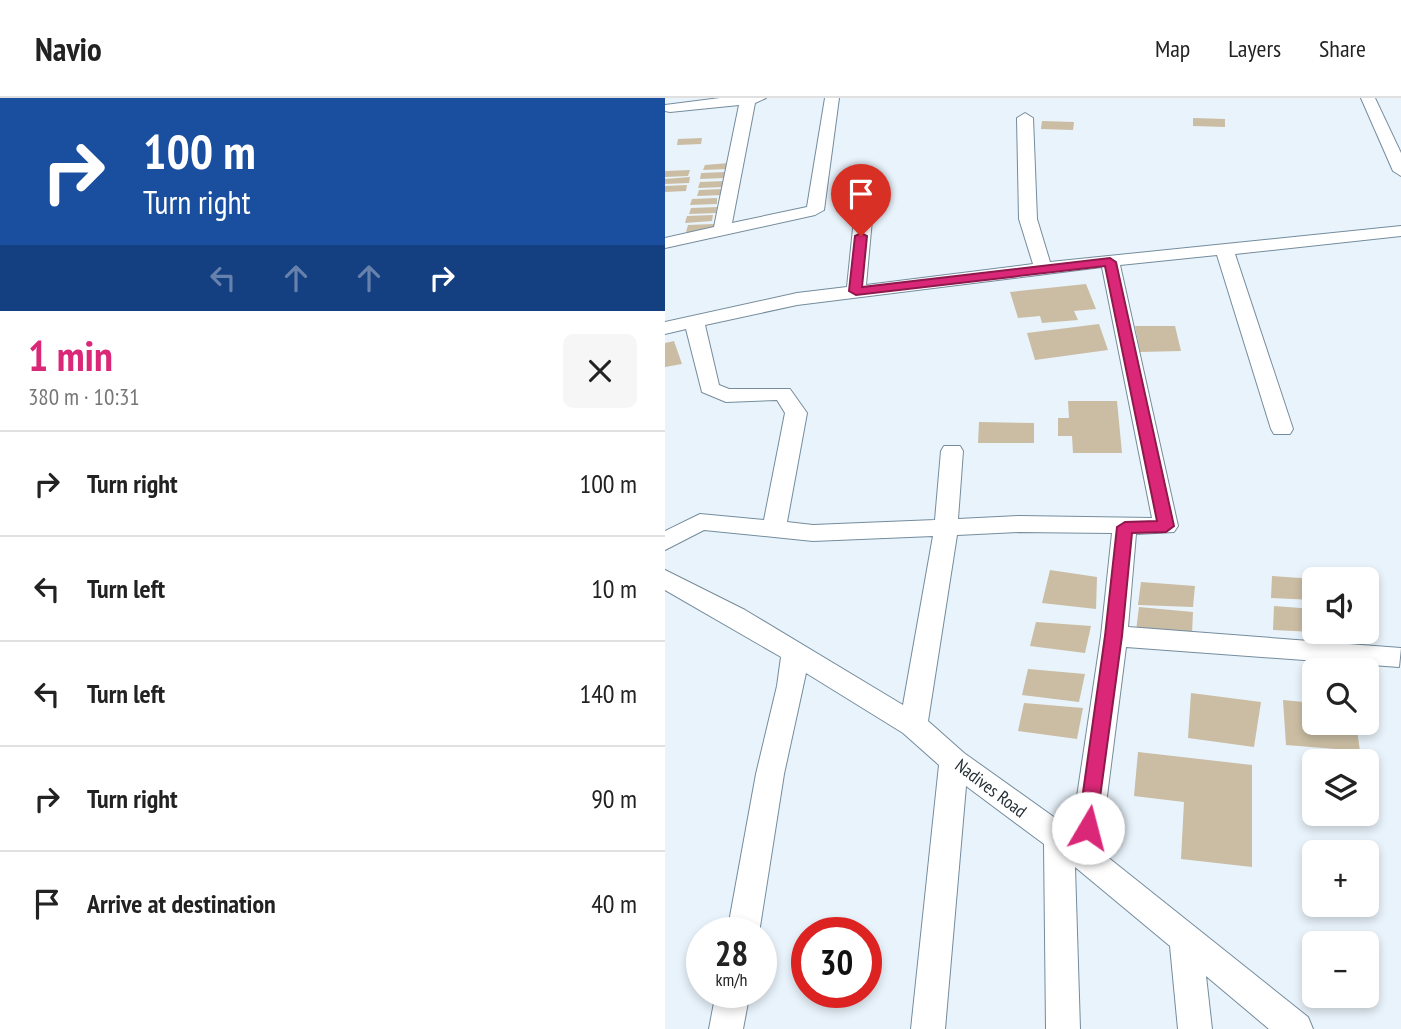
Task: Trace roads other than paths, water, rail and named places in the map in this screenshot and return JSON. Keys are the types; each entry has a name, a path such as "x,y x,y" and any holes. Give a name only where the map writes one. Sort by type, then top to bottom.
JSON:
{"street":[{"path":"665,243 815,211 832,98"},
{"path":"1368,98 1401,171"},
{"path":"667,109 753,99 722,231"},
{"path":"1025,118 1028,219 1043,268"},
{"path":"856,291 864,209"},
{"path":"665,328 797,299 856,291 1224,248 1401,231"},
{"path":"1224,248 1282,429"},
{"path":"665,542 699,522 813,533 1019,524 1166,526 1110,262"},
{"path":"694,321 709,388 726,396 783,393 796,413 774,529"},
{"path":"913,725 946,527 953,450"},
{"path":"1063,1029 1071,847 1114,636 1125,527"},
{"name":"Nadives Road","path":"665,579 736,617 913,725 954,761 1071,847 1296,1029"},
{"path":"1114,636 1399,657"},
{"path":"746,917 770,774 791,687 795,654"},
{"path":"928,1029 954,761"},
{"path":"1185,939 1195,1029"},
{"path":"726,1029 730,1008"}]}
